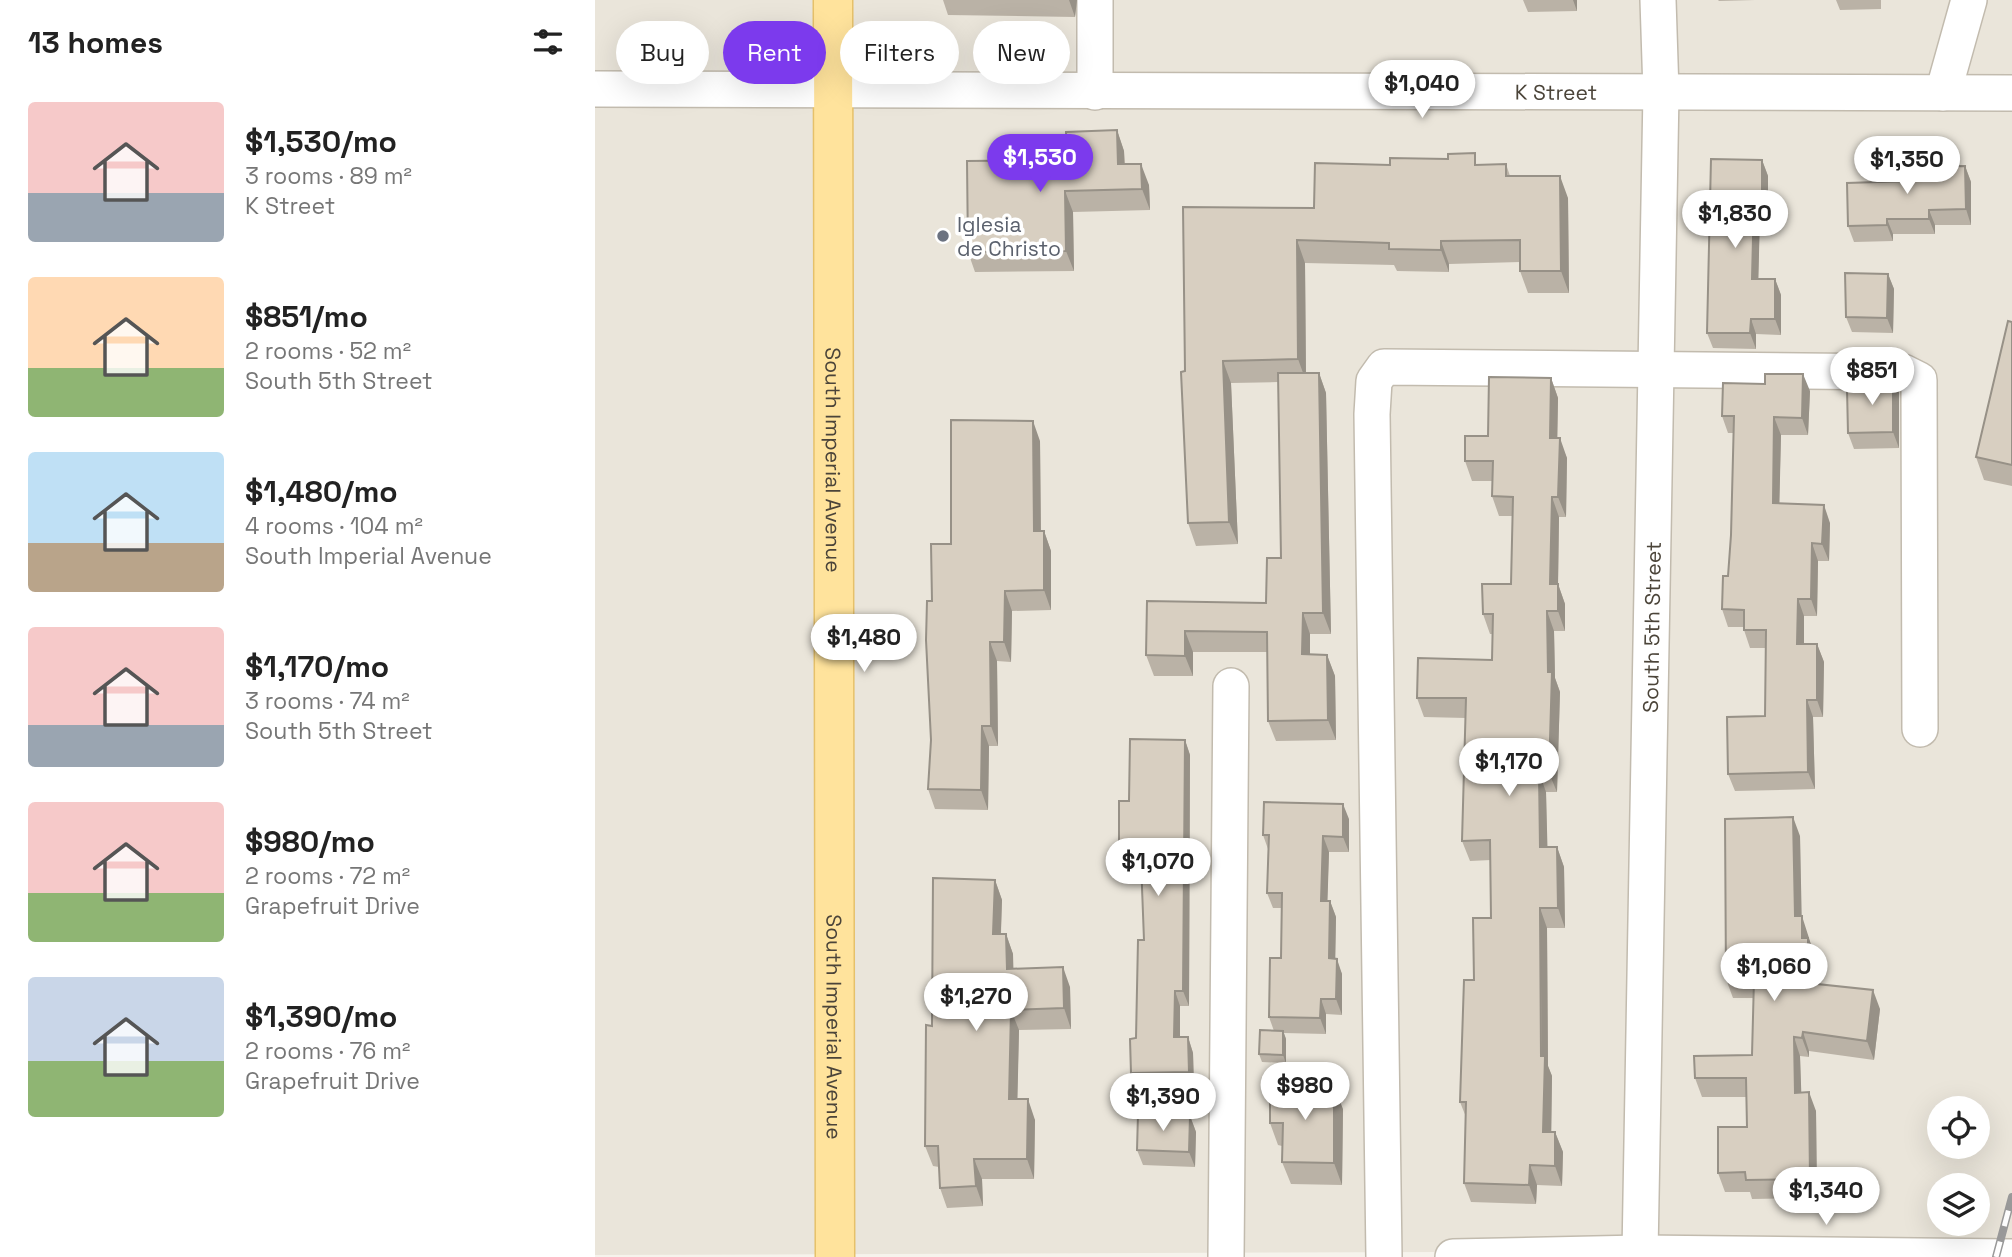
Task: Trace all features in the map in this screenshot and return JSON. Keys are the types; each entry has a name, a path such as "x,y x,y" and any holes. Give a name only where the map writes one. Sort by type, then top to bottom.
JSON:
{"main road":[{"name":"South Imperial Avenue","path":"833,0 835,1257"}],"street":[{"path":"1095,0 1095,92"},
{"name":"South 5th Street","path":"1640,1253 1661,92 1658,0"},
{"path":"1943,93 1969,0"},
{"name":"K Street","path":"595,89 2012,93"},
{"path":"1384,1257 1374,381 1384,367 1903,372 1919,380 1920,729"},
{"path":"1226,1257 1231,686"},
{"path":"1453,1257 1640,1253 2012,1256"}],"shaded area":[{"path":"595,0 2012,0 2012,1250 595,1255"}],"building":[{"path":"1117,130 1118,164 1141,164 1142,189 1065,191 1066,251 968,252 967,161 1067,160 1066,132"},
{"path":"1475,153 1475,165 1506,164 1506,176 1560,176 1561,271 1520,271 1520,240 1441,241 1441,250 1389,249 1389,243 1297,240 1298,359 1223,361 1229,522 1188,523 1181,372 1185,371 1183,207 1314,208 1315,163 1390,165 1390,158 1448,159 1448,154"},
{"path":"1711,159 1762,160 1762,197 1754,197 1752,279 1775,279 1775,319 1751,319 1750,333 1707,333"},
{"path":"1965,166 1966,209 1929,210 1929,219 1887,219 1887,225 1848,226 1847,183 1909,181 1908,167"},
{"path":"1845,273 1888,274 1887,318 1846,317"},
{"path":"2008,321 2012,322 2012,465 1976,457"},
{"path":"1278,373 1319,373 1323,613 1303,613 1302,654 1327,655 1328,720 1268,721 1267,632 1185,631 1185,656 1146,655 1147,601 1266,603 1267,558 1281,558"},
{"path":"1765,374 1803,374 1802,418 1774,417 1773,503 1824,505 1822,544 1812,543 1811,599 1798,599 1797,644 1817,644 1817,700 1807,700 1808,772 1728,774 1727,717 1765,716 1766,630 1744,630 1744,610 1722,609 1723,576 1728,576 1731,535 1734,416 1722,416 1723,383 1765,384"},
{"path":"1871,376 1893,377 1893,432 1848,433 1847,389 1871,388"},
{"path":"1489,377 1551,378 1550,438 1560,438 1558,497 1552,497 1550,584 1558,584 1558,611 1547,611 1548,672 1552,672 1549,773 1539,772 1540,847 1557,847 1558,908 1540,908 1541,1056 1545,1056 1543,1132 1555,1132 1555,1166 1530,1165 1529,1185 1464,1183 1466,1102 1460,1102 1464,980 1474,980 1473,918 1491,918 1490,840 1462,841 1466,698 1417,698 1418,658 1492,660 1493,614 1483,614 1482,584 1511,584 1513,497 1492,496 1493,461 1465,461 1465,436 1488,436"},
{"path":"951,420 1033,421 1034,531 1044,531 1044,590 1005,591 1004,642 990,642 991,726 982,726 981,790 928,789 931,740 926,640 927,601 932,601 931,544 951,544"},
{"path":"1130,739 1185,740 1183,991 1175,991 1174,1037 1188,1037 1189,1072 1131,1073 1130,1039 1136,1038 1138,940 1144,940 1141,861 1119,861 1119,801 1129,801"},
{"path":"1264,802 1343,804 1343,837 1323,836 1321,901 1330,901 1329,958 1337,959 1336,999 1321,999 1320,1018 1269,1017 1270,958 1281,958 1282,893 1267,893 1269,835 1263,835"},
{"path":"1793,817 1795,916 1802,916 1802,938 1808,938 1808,983 1873,990 1867,1041 1803,1032 1802,1038 1794,1037 1795,1093 1809,1092 1810,1179 1746,1180 1745,1172 1718,1173 1718,1127 1747,1127 1746,1078 1695,1078 1694,1056 1752,1055 1754,979 1726,979 1725,819"},
{"path":"933,878 995,880 993,934 1006,934 1007,969 1063,967 1064,1008 1011,1010 1009,1099 1028,1099 1027,1159 974,1159 976,1186 940,1188 938,1146 925,1146 926,1025 932,1026"},
{"path":"1260,1030 1283,1031 1283,1055 1259,1054"},
{"path":"1270,1085 1334,1086 1334,1163 1282,1162 1283,1123 1270,1123"},
{"path":"1138,1114 1190,1116 1189,1152 1137,1150"}],"railway":[{"path":"1996,1257 2012,1197"}],"place":[{"name":"Iglesia de Christo","path":"943,236"}]}
